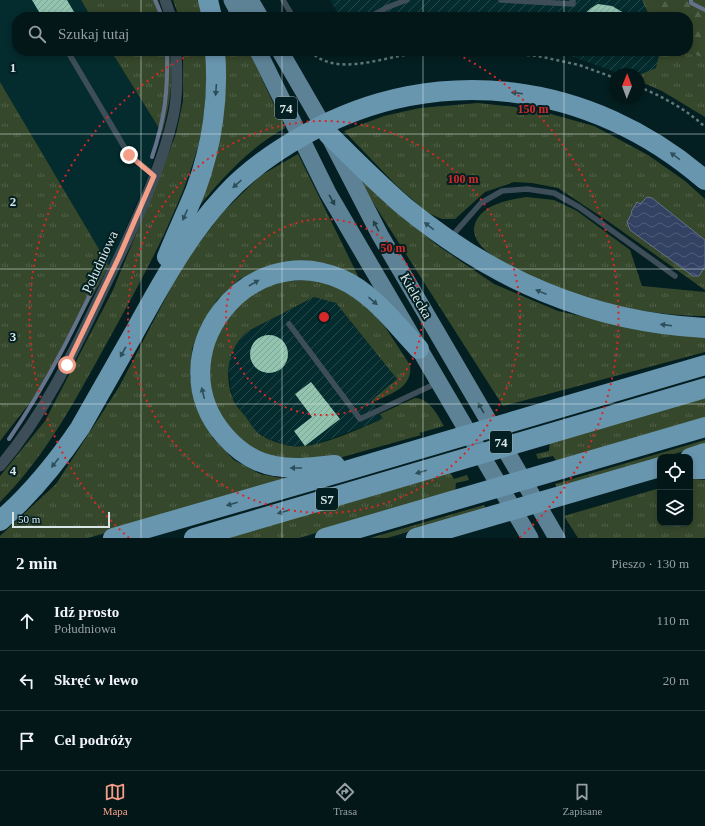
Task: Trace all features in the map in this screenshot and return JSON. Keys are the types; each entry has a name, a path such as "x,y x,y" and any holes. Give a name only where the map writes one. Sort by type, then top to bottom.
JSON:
{"highway":[{"path":"208,0 211,12"},
{"path":"142,318 196,188 204,163 214,115 217,76 216,56"},
{"path":"0,521 28,494 68,446 80,428 181,252 204,220 227,193 267,159 331,121 373,105 416,95 458,90 499,91 553,99 596,113 637,132 674,155 705,180"},
{"path":"328,134 403,205 448,240 507,276 566,301 595,310 638,320 705,328"},
{"path":"377,462 290,468 274,466 262,462 238,448 213,420 203,394 201,360 207,336 211,327 226,305 243,289 263,278 299,270 332,275 354,286 384,311 419,349"},
{"path":"113,538 705,365"},
{"name":"S7","path":"194,538 705,388"},
{"path":"325,538 705,427"},
{"path":"693,457 705,454"},
{"path":"416,538 431,535 657,468"},
{"path":"693,469 705,470"}],"main road":[{"path":"232,0 238,12"},
{"path":"250,0 257,12"},
{"name":"Kielecka","path":"260,56 328,193 419,349"},
{"name":"Kielecka","path":"283,56 328,134 339,159 380,235 557,538"},
{"name":"74","path":"419,349 530,538"}],"street":[{"path":"165,0 169,12"},
{"name":"Południowa","path":"0,466 32,425 67,365 119,257 154,176 170,130 176,105 176,56"}],"lane":[{"path":"283,0 290,12"},
{"path":"379,12 407,0"},
{"path":"501,0 573,4 573,0"},
{"path":"70,56 129,155 154,176"},
{"path":"448,240 481,203 502,191 527,189 554,192 579,207 675,276"},
{"path":"289,324 360,419 439,382"}],"path":[{"path":"315,56 332,64 356,64 399,56"},
{"path":"538,56 579,65 609,76"},
{"path":"645,89 698,120 705,127"}],"shaded area":[{"path":"0,0 81,0 88,12 12,12 12,56 114,56 162,133 148,176 109,266 0,82"},
{"path":"330,0 642,0 648,12 337,12"},
{"path":"571,56 659,56 657,68 645,73 645,68 609,68 609,70"},
{"path":"314,297 336,303 397,379 372,400 383,419 317,444 290,446 263,437 255,431 232,398 228,365 235,346 248,331"}],"green space":[{"path":"81,0 158,0 162,12 88,12"},
{"path":"173,0 200,0 202,12 177,12"},
{"path":"642,0 705,0 705,58 693,54 693,12 648,12"},
{"path":"693,54 705,58 705,117 662,91 645,84 645,73 656,68 659,56 693,56"},
{"path":"114,56 170,56 172,73 171,83 167,112 162,133"},
{"path":"183,56 206,56 204,113 197,150 189,175 158,247 73,404 60,425 32,465 0,502 0,476 45,421 113,290 176,134 183,101"},
{"path":"222,56 251,56 285,128 260,144 237,164 196,210"},
{"path":"0,82 109,266 43,386 0,441"},
{"path":"478,103 533,109 594,126 648,155 685,181 705,199 705,290 612,224 558,188 532,183 514,182 485,192 455,219 442,219 428,213 398,187 344,131 384,116 420,108"},
{"path":"298,154 362,284 293,262 265,267 240,279 217,300 201,326 192,349 190,377 196,406 213,438 234,460 260,474 292,480 88,538 0,538 0,536 56,484 119,387 185,261 223,212 260,176"},
{"path":"344,157 383,201 437,245 494,284 558,311 634,328 705,334 705,352 503,406"},
{"path":"526,197 554,200 577,211 630,250 642,286 705,292 705,316 655,312 606,303 550,285 526,275 486,251 476,238 475,224 479,217 490,207 497,204"},
{"path":"308,280 331,283 367,306 385,327 410,365 408,379 404,385 393,393 373,402 372,400 397,379 336,303 314,297 248,331 241,338 232,353 228,370 228,379 232,397 236,405 256,431 276,442 290,446 312,445 337,438 383,419 380,414 415,398 429,404 436,412 444,426 419,433 421,435 339,458 281,460 259,452 240,441 223,419 212,396 208,374 212,347 221,327 251,292 283,281"},
{"path":"705,396 705,418 557,462 553,456 538,459 536,454 549,451 550,441"},
{"path":"705,440 705,445 674,454 657,454"},
{"path":"657,454 657,459 557,488 555,484"},
{"path":"449,471 454,479 467,475 469,480 456,483 455,492 299,538 221,538"},
{"path":"693,479 705,480 705,538 578,538 564,516 657,489 657,526 693,526"},
{"path":"484,505 486,509 387,538 370,538"}],"water":[{"path":"647,197 652,198 705,240 705,266 699,276 693,276 630,230 627,222 632,213 631,212 637,202 640,204"}],"building":[{"path":"32,0 67,0 74,12 39,12"},
{"path":"598,4 612,6 622,12 587,12"},
{"path":"265,335 273,335 283,340 287,347 287,361 283,368 273,373 265,373 255,368 253,365 250,358 250,350 255,340 258,338"},
{"path":"311,382 340,419 305,446 294,431 312,417 295,394"}],"waterway":[{"path":"155,0 160,12"},
{"path":"691,0 691,3 705,10"},
{"path":"152,157 160,130 165,105 167,56"},
{"path":"9,439 24,417 63,349 108,256"}],"route":[{"path":"67,365 119,257 154,176 129,155"}]}
